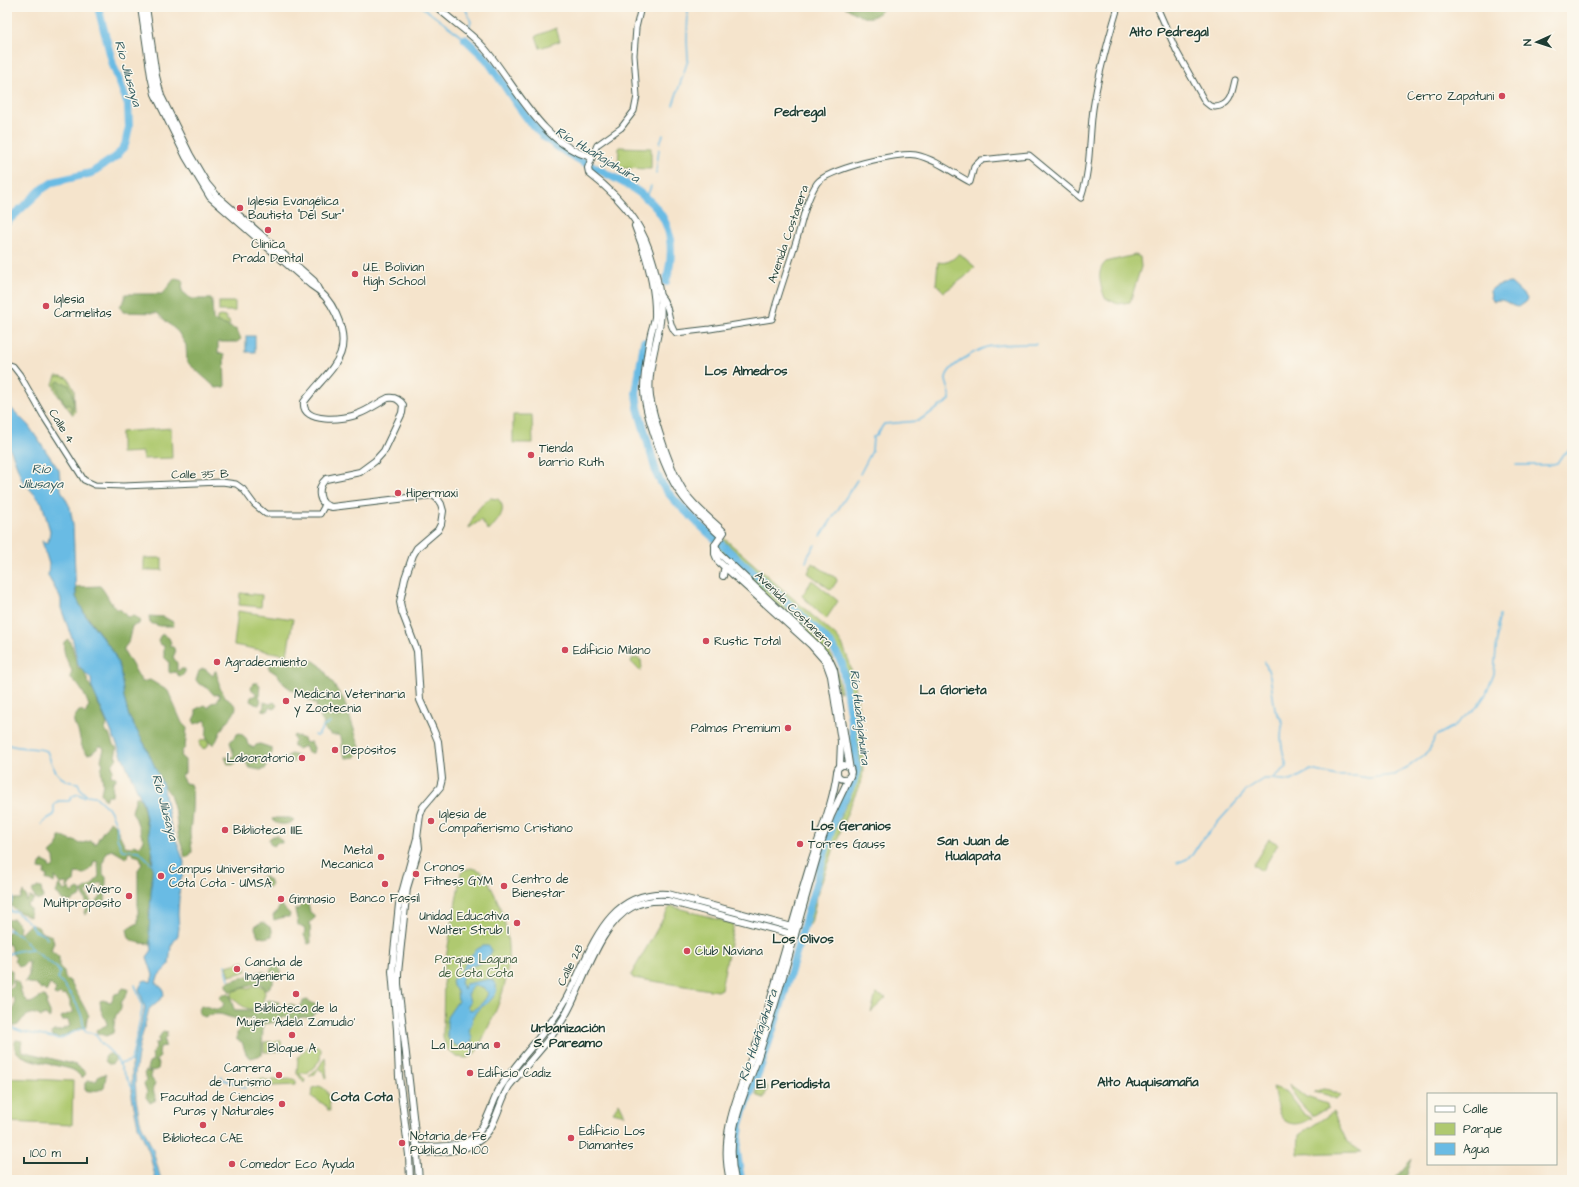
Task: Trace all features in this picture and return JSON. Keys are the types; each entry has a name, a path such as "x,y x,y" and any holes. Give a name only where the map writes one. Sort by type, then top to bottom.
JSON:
{"main road":[{"path":"141,7 154,94 165,109"},
{"path":"146,7 158,88 165,109 201,179 218,197 314,281 318,289 331,303 341,325 344,339 342,351 334,365 304,402 303,407 305,411 320,418 347,417 359,414 382,401 393,397 401,402 403,409 384,450 375,461 360,472 330,477 323,481 319,493 320,498 328,507 432,495 437,498 443,511 441,524 438,530 417,548 413,555 405,578 400,602 402,612 417,651 420,700 436,735 442,779 440,788 422,811 417,838 419,848 408,888 403,898 395,943 392,983 397,1030 399,1077 409,1147 410,1180"},
{"path":"436,7 484,47 546,130 570,147 591,158"},
{"name":"Avenida Costanera","path":"591,158 589,171 627,208 643,233 655,266 660,295 650,372 650,397 663,442 682,488 719,539 719,553 820,648 833,664 836,674 850,773 823,837 794,928"},
{"name":"Avenida Costanera","path":"627,208 645,252 658,315"},
{"path":"645,252 650,256 655,266"},
{"name":"Avenida Costanera","path":"719,539 715,554 718,561 811,646 826,662 831,676 841,741 839,769 835,787 757,1059 736,1117 732,1138 731,1156 735,1180"},
{"path":"723,576 725,568 732,566"},
{"path":"846,766 850,773 847,778 842,779 839,777 839,769 846,766"},
{"name":"Calle 28","path":"409,1147 417,1150 462,1146 484,1137 493,1124 504,1094 509,1086 544,1044 565,1008 605,924 616,916 622,906 634,899 654,894 794,928"},
{"path":"403,898 398,984 417,1150 419,1180"},
{"name":"Calle 28","path":"697,905 792,935"},
{"name":"Avenida Costanera","path":"730,1180 727,1162 727,1139 731,1118 738,1094 771,1007"},
{"name":"Calle 28","path":"471,1143 482,1128 494,1099 503,1083 565,1008"},
{"path":"503,1083 509,1086"}],"street":[{"path":"591,158 597,145 621,128 634,111 637,96 634,55 636,28 641,7"},
{"name":"Avenida Costanera","path":"660,295 668,306 672,328 674,331 680,333 772,319 813,189 822,177 867,162 895,156 914,154 931,160 970,182 974,167 981,160 1029,156 1081,198 1088,165 1093,108 1107,45 1118,7"},
{"path":"1157,7 1176,50 1206,103 1215,107 1220,107 1226,103 1231,96 1235,80"},
{"path":"658,315 671,318"},
{"name":"Calle 4","path":"7,364 13,366 20,375 44,417 84,480 91,484"},
{"name":"Calle 35 B","path":"91,484 124,486 222,482 236,484 243,489 254,504 266,514 320,514 325,505"}],"green space":[{"path":"845,7 884,7 875,16 865,17"},
{"path":"556,28 560,41 540,48 536,36"},
{"path":"619,147 651,148 651,169 618,168"},
{"path":"959,253 975,267 965,277 944,292 936,284 938,262 950,261"},
{"path":"1135,255 1140,257 1141,267 1130,302 1118,304 1105,298 1100,279 1103,266 1106,262"},
{"path":"175,278 183,280 182,291 191,299 212,299 213,320 237,330 241,339 237,342 218,342 218,353 224,355 225,387 216,388 187,362 186,345 178,332 157,313 123,312 120,306 125,299 125,294 162,294"},
{"path":"219,302 235,302 235,311 219,311"},
{"path":"217,317 226,317 226,320 229,321 230,325 223,325 217,322"},
{"path":"56,376 68,378 74,390 75,412 73,415 57,394 53,384"},
{"path":"58,381 69,385 71,389 74,401 72,412 70,405 66,405 60,396 56,384"},
{"path":"513,415 532,415 533,443 513,443"},
{"path":"171,428 172,458 143,459 143,452 121,453 121,432"},
{"path":"490,498 498,499 501,503 501,515 489,531 481,520 469,528 477,511"},
{"path":"725,539 837,637 843,646 849,661 855,685 863,741 862,779 846,816 818,892 811,923 806,926 828,848 858,776 860,759 844,666 841,657 832,643 723,540"},
{"path":"715,541 822,641 833,659 841,692 838,691 834,666 713,545"},
{"path":"144,558 162,558 162,570 144,570"},
{"path":"812,563 836,578 837,581 831,590 808,573"},
{"path":"812,580 838,601 826,619 802,596"},
{"path":"100,586 117,609 120,609 127,617 134,616 140,620 139,624 132,626 128,643 124,648 124,651 142,682 150,680 168,691 182,723 187,728 185,748 182,751 181,757 185,760 185,773 181,776 185,783 190,784 192,794 190,832 192,852 188,857 185,857 178,834 176,815 170,794 163,785 145,745 129,717 124,698 120,668 112,650 81,608 76,597 76,587"},
{"path":"240,593 262,595 261,607 239,605"},
{"path":"238,611 293,619 287,655 234,645"},
{"path":"149,616 164,617 173,622 174,626 160,626 150,623"},
{"path":"163,634 169,638 171,643 169,645 174,648 175,653 173,657 177,663 177,670 185,669 182,676 179,676 175,672 169,672 169,662 164,657 164,646 158,641 160,636"},
{"path":"68,639 72,646 78,668 83,668 85,670 86,677 92,690 95,692 107,724 105,730 106,733 109,733 113,745 117,748 115,756 117,758 112,765 113,770 111,773 111,776 116,777 116,780 113,781 112,796 107,796 105,800 101,793 103,784 101,770 103,764 101,760 104,749 100,746 92,753 88,754 85,752 74,722 74,717 79,711 82,711 85,714 89,706 82,690 70,677 72,671 64,649 64,642"},
{"path":"283,657 314,661 321,666 344,700 360,747 356,757 346,758 344,755 341,737 339,735 331,735 324,729 324,723 320,715 317,713 316,704 296,693 284,684 278,675 269,669 270,661"},
{"path":"637,658 641,660 642,669 640,671 631,662 632,659"},
{"path":"203,669 213,676 216,671 220,688 225,697 236,706 236,709 223,727 214,744 211,744 207,738 206,720 195,724 193,720 196,714 196,709 205,705 209,708 211,703 217,702 218,698 220,697 219,694 214,695 208,688 199,684 196,680 199,671"},
{"path":"253,683 258,683 260,685 259,696 261,701 259,705 250,701 251,697 256,695 256,693 251,689"},
{"path":"264,702 270,704 274,702 277,705 274,709 270,707 268,711 262,710 264,707"},
{"path":"240,733 246,738 248,745 254,748 256,745 260,744 272,748 271,755 264,756 267,765 265,769 260,770 250,768 246,763 250,758 248,755 239,755 236,763 232,765 228,764 225,757 232,758 234,755 230,742 237,734"},
{"path":"294,735 304,739 306,743 311,742 314,748 313,753 308,753 305,746 298,749 294,747"},
{"path":"202,740 206,740 208,744 206,748 202,748 200,746 200,742"},
{"path":"291,754 299,757 299,761 291,762 287,757"},
{"path":"137,796 141,799 146,824 151,830 154,852 152,854 151,865 153,867 152,903 149,910 151,921 151,944 133,941 129,938 127,929 138,923 138,870 142,864 140,857 133,855 130,852 127,854 128,856 126,858 112,850 106,852 103,864 103,874 106,877 105,904 102,906 96,903 103,894 102,883 100,883 86,893 92,904 91,908 85,915 84,911 88,907 82,891 92,885 99,876 98,862 94,861 92,868 84,874 75,873 74,882 70,883 68,887 66,887 67,883 60,884 55,877 54,883 46,880 47,875 44,874 45,870 39,869 40,864 43,861 49,864 49,867 52,868 55,866 54,858 50,853 58,846 59,837 72,841 75,840 79,844 90,841 96,844 110,821 115,825 125,846 131,847 134,845 139,847 144,841 132,812"},
{"path":"290,818 294,820 290,823 281,824 273,821 272,819"},
{"path":"273,836 277,836 282,843 277,843 274,846 270,844 269,839"},
{"path":"1269,839 1278,844 1262,871 1253,865"},
{"name":"Parque Laguna de Cota Cota","path":"471,868 480,871 486,877 499,905 508,942 508,969 497,1008 478,1049 473,1055 467,1058 456,1057 447,1049 443,1038 444,969 461,873 464,870"},
{"path":"263,876 266,877 266,879 269,879 271,885 268,888 262,886 264,882 261,878"},
{"path":"60,884 63,890 65,891 69,888 72,893 78,889 81,891 81,896 70,902 62,900 56,893"},
{"path":"37,887 41,888 43,898 40,900 37,900 32,893 33,889 36,889"},
{"path":"23,892 26,896 26,901 30,897 34,898 33,901 27,905 30,909 30,917 11,906 14,899 20,899"},
{"path":"304,902 308,903 310,912 315,916 315,918 310,922 311,943 308,944 304,935 305,929 298,925 295,911 295,909 298,909"},
{"path":"280,906 282,906 290,914 289,917 274,920 273,915"},
{"name":"Club Naviana","path":"671,906 734,924 721,989 717,991 633,978 631,975"},
{"path":"14,919 20,926 20,934 30,924 38,927 41,932 52,936 54,942 51,950 59,957 59,967 64,971 65,978 70,981 89,1016 87,1018 86,1027 80,1028 59,1038 52,1036 51,1033 54,1031 59,1031 70,1026 68,1020 62,1020 61,1017 74,1012 70,1006 70,1001 65,994 63,996 60,994 57,996 54,995 56,989 50,984 46,992 43,989 40,989 37,985 25,982 29,975 29,962 26,962 23,966 19,966 14,961 16,957 13,955 10,945 7,944 7,932 10,932 11,930 7,924 7,920"},
{"path":"263,922 272,929 272,936 264,938 258,936 255,928 256,925"},
{"name":"Cancha de Ingeniería","path":"244,961 247,971 230,976 227,966"},
{"path":"274,963 278,965 281,971 278,976 273,975 273,984 266,990 264,990 262,985 259,985 230,992 226,986 228,982 262,971 270,975 272,965"},
{"path":"9,969 12,971 12,983 7,986 7,970"},
{"path":"14,980 18,982 23,997 29,1003 45,996 47,1001 46,1004 50,1013 49,1018 45,1015 41,1017 31,1014 25,1017 16,1026 10,1024 7,1017 10,1016 12,1012 15,1000 14,998 8,997 7,988 12,988 14,986"},
{"path":"257,986 263,987 265,993 262,1006 258,1008 249,1009 241,1005 231,996 233,991"},
{"path":"123,988 128,989 127,994 121,1003 121,1009 115,1017 113,1033 106,1036 97,1033 96,1030 107,1025 101,1010 100,1001 103,1000 111,1002 115,994 119,993"},
{"path":"223,994 229,994 235,1010 260,1010 264,1008 266,1001 268,1000 279,1002 279,1005 273,1007 277,1014 286,1005 292,1004 297,1008 301,1006 303,1001 307,1000 316,1005 318,1012 313,1014 311,1018 304,1017 293,1019 287,1016 276,1022 263,1024 262,1055 251,1058 246,1054 242,1042 237,1040 237,1033 240,1028 246,1027 247,1024 256,1022 255,1018 239,1019 219,1014 204,1017 200,1015 199,1010 201,1006 214,1009 222,1008 224,1003 220,999 220,996"},
{"path":"876,994 886,998 871,1012"},
{"path":"163,1031 168,1032 164,1039 165,1046 160,1047 160,1057 155,1061 159,1063 158,1069 149,1071 147,1069 149,1063 153,1061 152,1053 156,1048 155,1043 159,1043 159,1038"},
{"path":"16,1040 22,1041 22,1051 76,1065 86,1074 82,1078 73,1070 26,1058 18,1053 15,1047"},
{"path":"281,1041 282,1051 264,1052 264,1042"},
{"path":"316,1046 321,1049 320,1060 307,1073 299,1073 305,1080 304,1083 297,1073 298,1057 308,1047"},
{"path":"110,1054 115,1059 110,1064 105,1059"},
{"path":"325,1057 327,1078 324,1077 326,1075 324,1072 318,1069 315,1075 309,1076 319,1067"},
{"path":"146,1071 151,1072 151,1078 155,1083 153,1089 156,1100 150,1103 146,1097 147,1092 144,1084 146,1080 144,1073"},
{"path":"105,1074 104,1088 94,1091 85,1090 85,1083 88,1081 96,1081 99,1076"},
{"path":"8,1078 73,1081 72,1125 7,1122"},
{"path":"265,1079 265,1081 269,1081 269,1087 255,1088 254,1080 253,1083 251,1080"},
{"path":"294,1079 296,1081 296,1085 272,1086 272,1080"},
{"path":"759,1082 768,1087 764,1098 756,1095"},
{"path":"1289,1084 1306,1097 1327,1104 1328,1108 1312,1115 1299,1101"},
{"path":"319,1086 326,1090 329,1099 330,1111 325,1105 312,1097 313,1088"},
{"path":"1273,1087 1287,1092 1304,1114 1312,1118 1301,1123 1288,1123 1281,1117 1278,1111"},
{"path":"1323,1089 1330,1090 1340,1095 1336,1099 1314,1092"},
{"path":"619,1103 625,1115 613,1112"},
{"path":"1333,1112 1347,1142 1362,1152 1298,1154 1299,1135"},
{"path":"1412,1159 1407,1174 1401,1180 1393,1180"}],"water":[{"path":"1511,283 1527,298 1526,302 1519,307 1512,306 1502,300 1494,301 1491,298 1490,291 1495,287 1502,284"},
{"path":"246,336 255,336 255,352 246,352"},
{"name":"Río Jilusaya","path":"7,404 28,425 59,470 61,490 70,507 73,525 76,597 85,615 112,650 120,668 124,698 129,717 145,745 163,785 170,823 184,862 183,875 180,882 178,935 171,946 169,965 158,976 156,983 163,989 164,996 149,1009 139,1047 135,1074 136,1099 140,1121 153,1150 161,1180 156,1180 149,1151 138,1126 132,1096 132,1062 145,1008 139,989 143,981 146,980 151,982 153,975 147,957 152,950 149,931 153,855 143,803 92,688 91,679 78,665 73,641 61,608 61,599 48,576 49,564 42,541 48,543 50,531 42,503 22,480 7,444"},
{"path":"483,946 488,946 492,951 485,960 466,968 460,983 464,989 465,984 490,979 495,982 496,992 491,1000 476,1012 469,1031 472,1037 472,1042 463,1048 451,1043 447,1036 447,1017 458,1001 457,991 453,986 452,980 460,972 473,953","holes":["473,986 483,987 488,993 479,1006 470,1010 467,1007 470,1002 468,994 469,991"]}],"waterway":[{"name":"Río Jilusaya","path":"7,222 41,190 53,182 91,173 117,156 125,145 129,127 128,104 113,65 98,7"},
{"path":"422,7 465,39 466,37"},
{"path":"465,7 471,22 468,30"},
{"path":"673,105 688,60 688,7"},
{"name":"Río Huañajahuira","path":"465,39 487,60 518,106 539,132 561,149 633,188 652,204 666,223 671,249 666,282"},
{"path":"660,143 663,135"},
{"path":"656,173 659,149"},
{"path":"647,197 651,186"},
{"name":"Río Huañajahuira","path":"644,342 636,393 638,408 657,475 661,483 677,502 701,526 790,605 820,633 835,650 842,664 852,725 857,770 853,783 835,817 784,995 763,1060 744,1110 740,1125 737,1152 741,1180"},
{"path":"860,474 872,451 873,437 876,436 884,424 918,421 950,400 950,393 946,379 952,368 958,363 973,353 987,347 1008,344 1036,344"},
{"path":"1516,465 1548,465 1557,463 1563,454 1572,449"},
{"path":"821,536 857,480"},
{"path":"806,562 815,545"},
{"path":"1177,863 1192,855 1201,841 1246,791 1264,779 1291,781 1311,770 1337,776 1369,778 1394,775 1411,765 1428,752 1436,736 1454,726 1477,707 1486,694 1494,674 1499,615"},
{"path":"1265,662 1270,676 1275,710 1283,722 1281,734 1287,767 1272,779"},
{"path":"314,735 317,736 324,726 330,723"},
{"path":"7,744 17,747 47,751 51,763 61,777 65,780 78,783 81,790 86,795 95,796 110,810 117,826 117,838 122,850 139,851 153,865"},
{"path":"42,824 54,815 54,805 58,801 69,801 73,796 78,794 84,797 86,795"},
{"path":"7,895 11,895 13,897 9,906 11,912 15,911 28,922"},
{"path":"30,923 35,931 45,935 47,939"},
{"path":"7,929 20,935 32,949 57,968 60,973 58,979 75,1001 82,1017 86,1032 96,1034 101,1043 115,1056 132,1088"},
{"path":"8,954 31,949"},
{"path":"225,965 229,979"},
{"name":"Río Jilusaya","path":"119,1064 131,1061 142,1010 142,1004 135,985"},
{"path":"7,1026 23,1032 59,1039 83,1028"},
{"path":"7,1030 12,1028"},
{"path":"220,1084 222,1077"},
{"path":"222,1079 239,1085"},
{"path":"240,1085 245,1088"}],"place":[{"name":"Cerro Zapatuni","path":"1502,96"},
{"name":"Iglesia Evangélica Bautista \"Del Sur\"","path":"240,208"},
{"name":"Clinica Prada Dental","path":"268,230"},
{"name":"U.E. Bolivian High School","path":"355,274"},
{"name":"Iglesia Carmelitas","path":"46,306"},
{"name":"Tienda barrio Ruth","path":"531,455"},
{"name":"Hipermaxi","path":"398,493"},
{"name":"Rustic Total","path":"706,641"},
{"name":"Edificio Milano","path":"565,650"},
{"name":"Agradecmiento","path":"217,662"},
{"name":"Medicina Veterinaria y Zootecnia","path":"286,701"},
{"name":"Palmas Premium","path":"788,728"},
{"name":"Depósitos","path":"335,750"},
{"name":"Laboratorio","path":"302,758"},
{"name":"Iglesia de Compañerismo Cristiano","path":"431,821"},
{"name":"Biblioteca IIIE","path":"225,830"},
{"name":"Torres Gauss","path":"800,844"},
{"name":"Metal Mecanica","path":"381,857"},
{"name":"Cronos Fitness GYM","path":"416,874"},
{"name":"Campus Universitario Cota Cota - UMSA","path":"161,876"},
{"name":"Banco Fassil","path":"385,884"},
{"name":"Centro de Bienestar","path":"504,886"},
{"name":"Vivero Multiproposito","path":"129,896"},
{"name":"Gimnasio","path":"281,899"},
{"name":"Unidad Educativa Walter Strub I","path":"517,923"},
{"name":"Club Naviana","path":"687,951"},
{"name":"Cancha de Ingeniería","path":"237,969"},
{"name":"Biblioteca de la Mujer 'Adela Zamudio'","path":"296,994"},
{"name":"Bloque A","path":"292,1035"},
{"name":"La Laguna","path":"497,1045"},
{"name":"Edificio Cadiz","path":"470,1073"},
{"name":"Carrera de Turismo","path":"279,1075"},
{"name":"Facultad de Ciencias Puras y Naturales","path":"282,1104"},
{"name":"Biblioteca CAE","path":"203,1125"},
{"name":"Edificio Los Diamantes","path":"571,1138"},
{"name":"Notaria de Fe Pública No 100","path":"402,1143"},
{"name":"Comedor Eco Ayuda","path":"232,1164"}],"district":[{"name":"Alto Pedregal","path":"1169,31"},
{"name":"Pedregal","path":"800,111"},
{"name":"Los Almedros","path":"746,370"},
{"name":"La Glorieta","path":"953,689"},
{"name":"Los Geranios","path":"851,825"},
{"name":"San Juan de Hualapata","path":"973,848"},
{"name":"Los Olivos","path":"803,938"},
{"name":"Urbanización S. Pareamo","path":"568,1034"},
{"name":"Alto Auquisamaña","path":"1148,1081"},
{"name":"El Periodista","path":"793,1083"},
{"name":"Cota Cota","path":"362,1096"}]}
